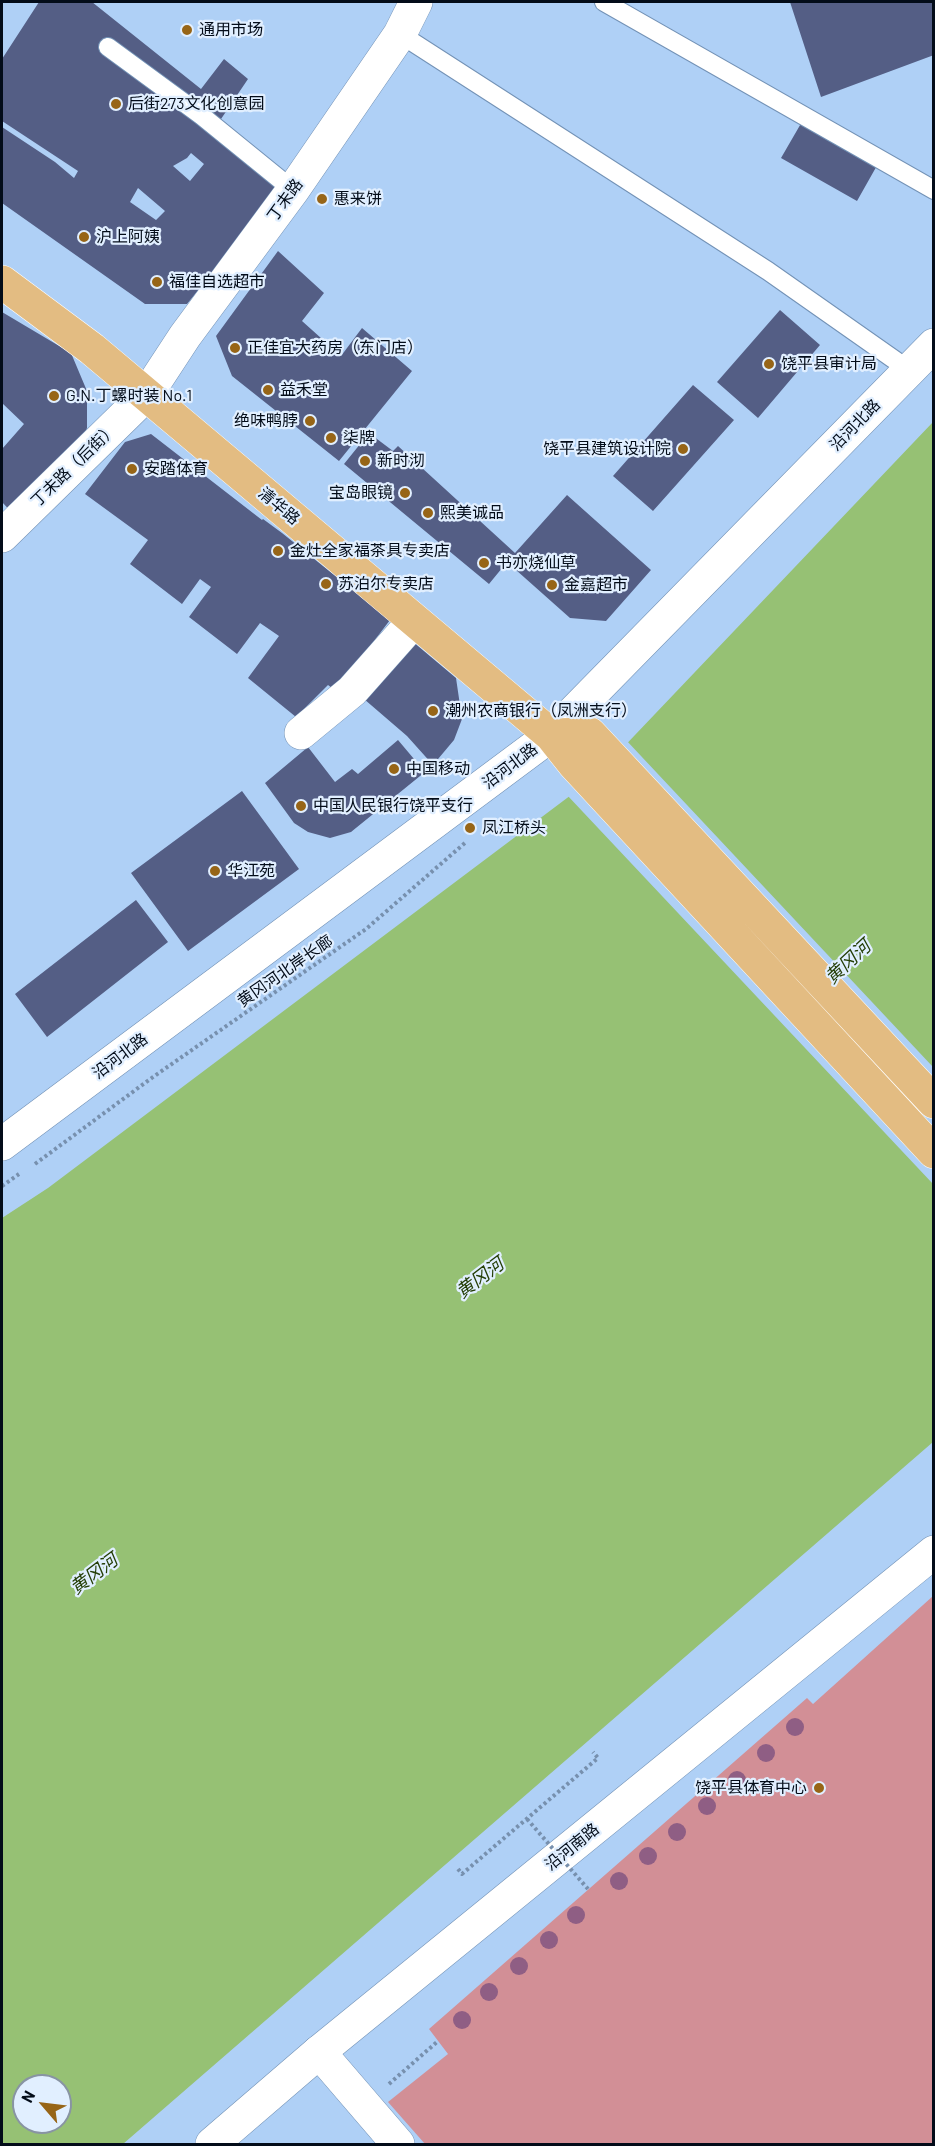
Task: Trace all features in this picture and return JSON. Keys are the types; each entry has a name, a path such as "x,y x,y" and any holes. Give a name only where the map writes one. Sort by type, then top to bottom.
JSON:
{"main road":[{"name":"清华路","path":"2,282 92,349 147,394 551,735 586,753"},
{"path":"586,753 933,1102"},
{"path":"586,753 933,1152"}],"street":[{"name":"丁未路","path":"147,394 185,336 293,190 400,34 416,2"},
{"name":"沿河北路","path":"2,1144 551,735 933,345"},
{"name":"丁未路（后街）","path":"2,536 147,394"},
{"path":"300,733 352,691 414,621"},
{"name":"沿河南路","path":"212,2145 319,2052 933,1552"},
{"path":"319,2052 398,2145"}],"lane":[{"path":"604,2 933,189"},
{"path":"400,34 768,271 909,370"},
{"path":"108,46 202,116 293,190"}],"path":[{"name":"黄冈河北岸长廊","path":"30,1167 153,1077 366,929 471,839"},
{"path":"2,1186 20,1173"},
{"path":"458,1869 462,1874 598,1758 593,1752"},
{"path":"527,1819 588,1889"},
{"path":"365,2106 438,2041"}],"shaded area":[{"name":"饶平县体育中心","path":"933,1596 933,2144 425,2144 388,2102 448,2054 429,2029 807,1698 813,1704"}],"water":[{"name":"黄冈河","path":"933,422 933,1442 123,2144 2,2144 2,1218 48,1188 595,777"}],"pier":[{"path":"626,740 933,1067 933,1184 567,795 593,775"}],"building":[{"path":"39,2 92,2 201,89 224,59 248,79 221,119 290,177 187,304 145,304 2,203 2,127 55,162 74,178 78,171 2,121 2,59","holes":["191,153 204,164 190,181 173,166","138,188 165,211 156,220 130,202"]},
{"path":"790,2 934,2 934,55 821,97"},
{"path":"803,120 879,162 857,201 781,158"},
{"path":"278,251 324,293 302,321 341,356 362,328 412,371 339,461 232,376 216,336"},
{"path":"780,310 820,345 758,418 717,382"},
{"path":"2,312 71,353 87,391 87,428 79,448 16,517 2,502 2,449 24,424 2,403"},
{"path":"693,385 734,420 653,511 613,476"},
{"path":"369,433 393,451 398,446 515,553 567,495 651,570 606,621 570,618 507,562 489,584 344,464"},
{"path":"151,434 282,533 390,620 336,691 328,685 296,717 248,678 279,636 260,623 237,654 189,617 211,587 200,579 182,604 130,564 148,540 85,494 125,442"},
{"path":"412,641 456,678 462,719 454,740 433,765 407,736 364,699"},
{"path":"398,740 425,772 351,832 330,838 308,832 294,823 265,783 308,747 335,782 352,769 358,774"},
{"name":"华江苑","path":"242,791 299,869 188,951 131,873"},
{"path":"136,900 168,942 47,1037 15,994"}],"place":[{"name":"通用市场","path":"187,30"},
{"name":"后街273文化创意园","path":"116,104"},
{"name":"惠来饼","path":"322,199"},
{"name":"沪上阿姨","path":"84,237"},
{"name":"福佳自选超市","path":"157,282"},
{"name":"正佳宜大药房（东门店）","path":"235,348"},
{"name":"饶平县审计局","path":"769,364"},
{"name":"益禾堂","path":"268,390"},
{"name":"G.N.丁螺时装 No.1","path":"54,396"},
{"name":"绝味鸭脖","path":"310,421"},
{"name":"柒牌","path":"331,438"},
{"name":"饶平县建筑设计院","path":"683,449"},
{"name":"新时沏","path":"365,461"},
{"name":"安踏体育","path":"132,469"},
{"name":"宝岛眼镜","path":"405,493"},
{"name":"熙美诚品","path":"428,513"},
{"name":"金灶全家福茶具专卖店","path":"278,551"},
{"name":"书亦烧仙草","path":"484,563"},
{"name":"苏泊尔专卖店","path":"326,584"},
{"name":"金嘉超市","path":"552,585"},
{"name":"潮州农商银行（凤洲支行）","path":"433,711"},
{"name":"中国移动","path":"394,769"},
{"name":"中国人民银行饶平支行","path":"301,806"},
{"name":"凤江桥头","path":"470,828"},
{"name":"华江苑","path":"215,871"},
{"name":"饶平县体育中心","path":"819,1788"}]}
